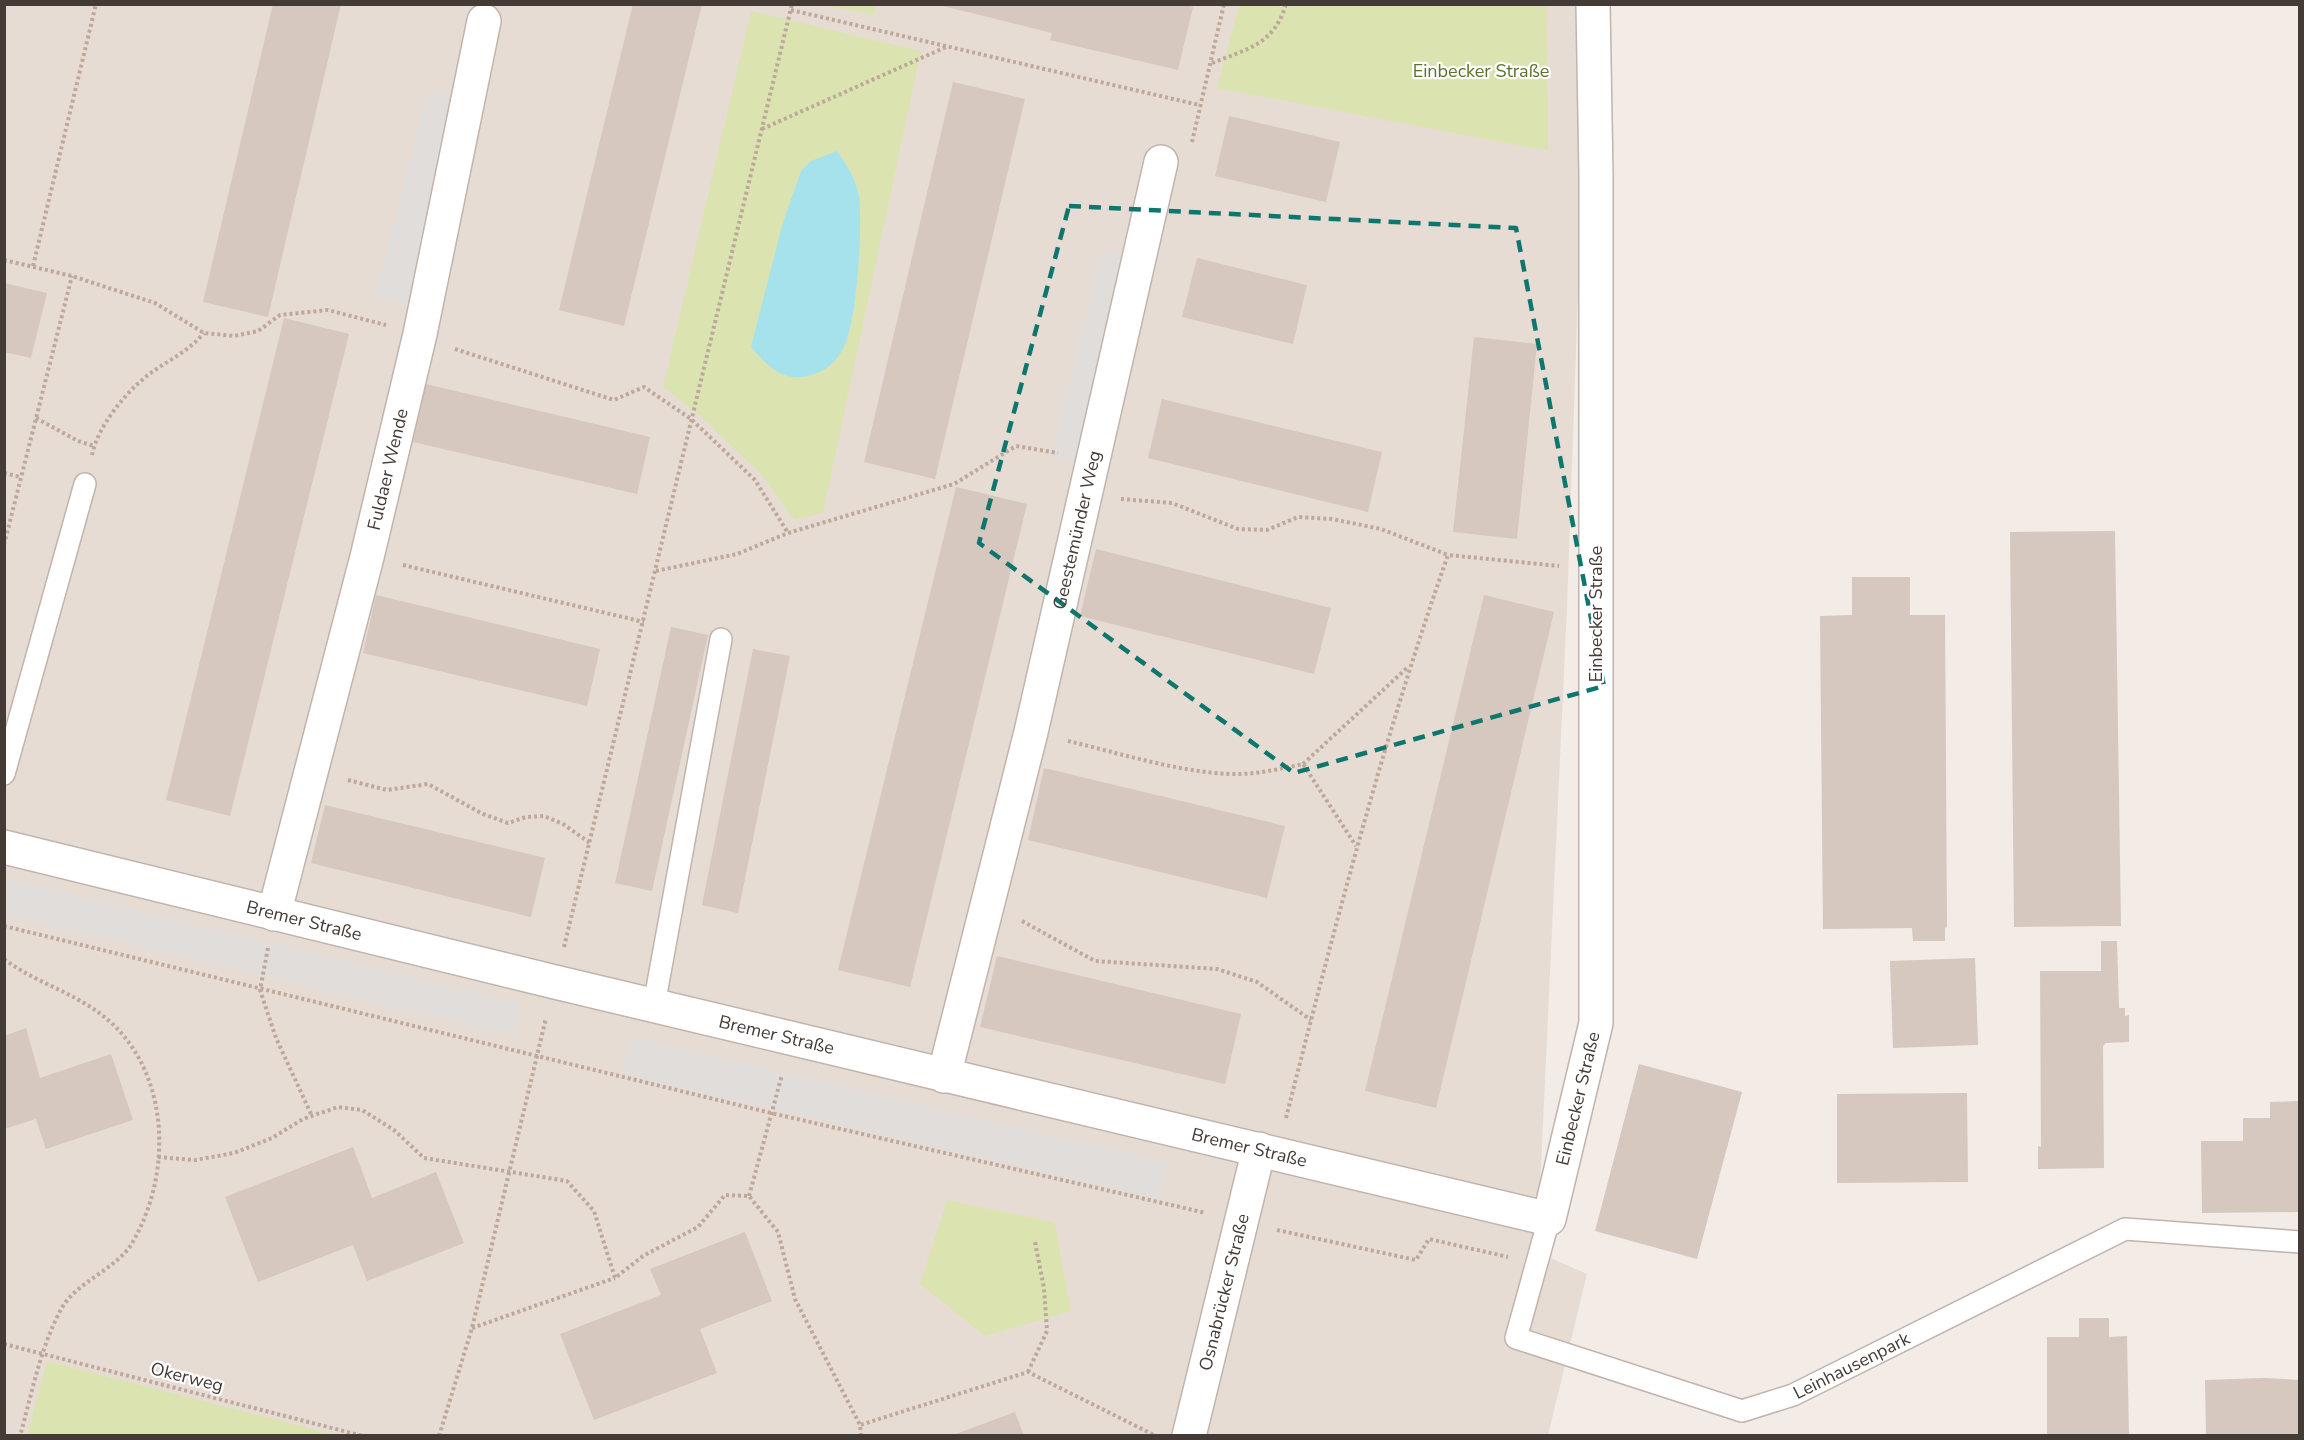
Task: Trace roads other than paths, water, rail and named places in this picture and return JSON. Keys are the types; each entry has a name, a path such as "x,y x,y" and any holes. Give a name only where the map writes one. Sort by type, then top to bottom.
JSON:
{"street":[{"name":"Einbecker Straße","path":"1549,1219 1596,1023 1593,4"},
{"name":"Fuldaer Wende","path":"274,914 367,557 420,334 484,21"},
{"name":"Geestemünder Weg","path":"944,1076 1031,732 1161,162"},
{"name":"Bremer Straße","path":"4,847 944,1076 1549,1219"},
{"name":"Osnabrücker Straße","path":"1189,1436 1241,1222 1268,1152"}],"lane":[{"path":"4,774 85,484"},
{"path":"654,1005 721,639"},
{"name":"Leinhausenpark","path":"1549,1219 1516,1338 1743,1411 1793,1395 2125,1229 2300,1242"}],"water":[{"path":"837,151 853,178 859,196 859,250 852,319 843,349 833,363 824,370 808,376 790,377 769,366 751,347 783,222 801,171 811,161"}]}
